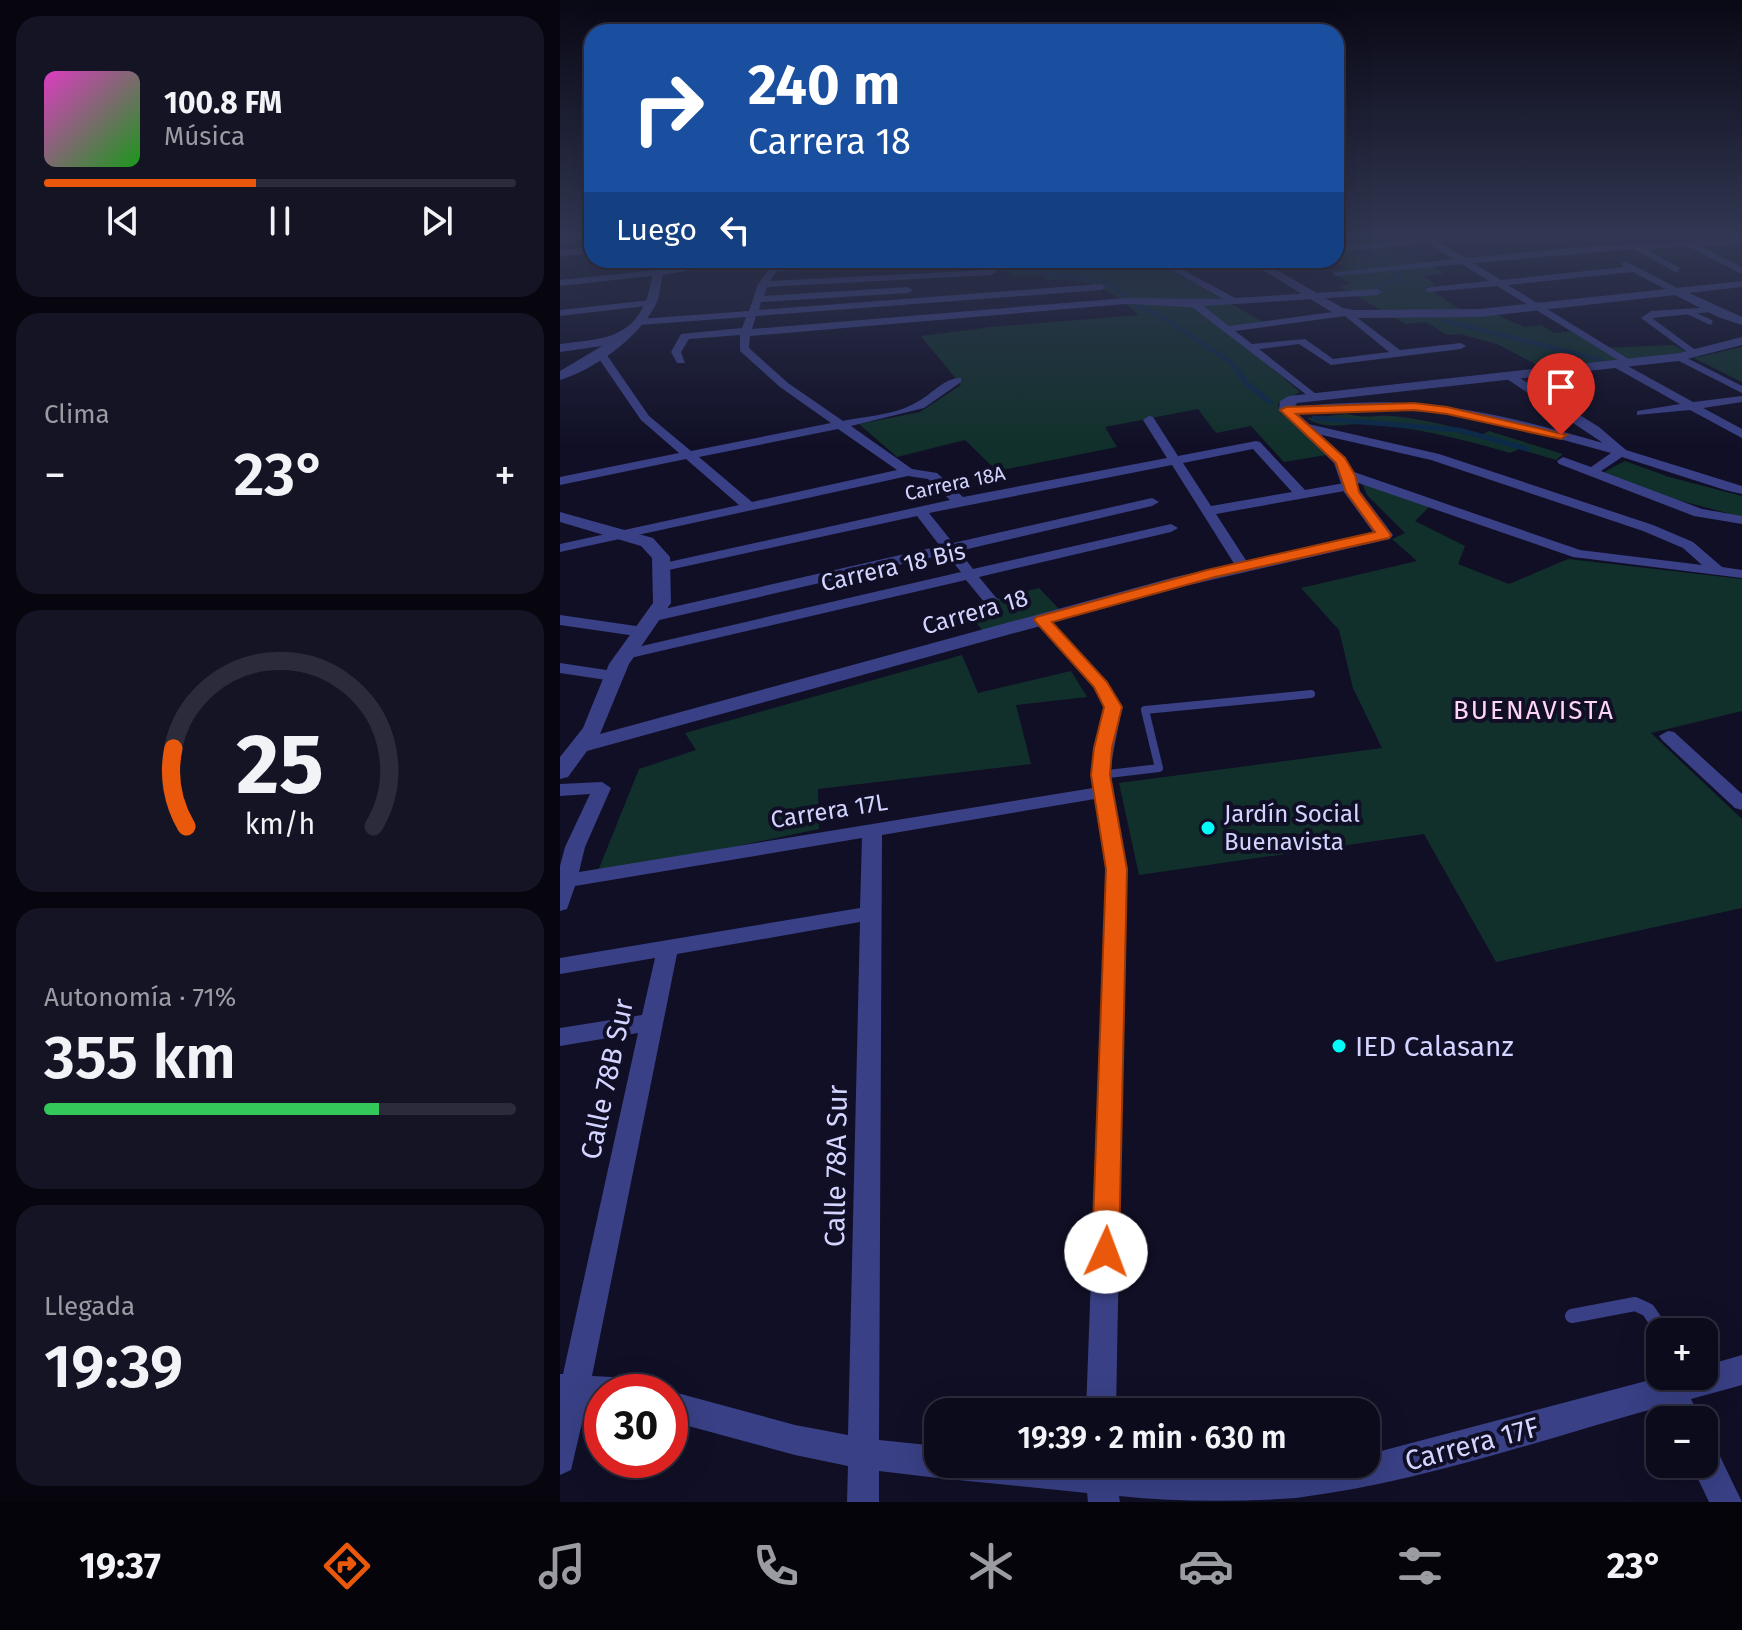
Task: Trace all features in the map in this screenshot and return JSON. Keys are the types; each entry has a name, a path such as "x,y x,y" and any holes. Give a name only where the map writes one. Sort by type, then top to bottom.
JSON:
{"street":[{"path":"560,313 623,306"},
{"path":"560,376 617,340 639,322 649,306"},
{"path":"757,306 746,332 744,349 784,385 908,472"},
{"path":"639,322 861,306"},
{"path":"973,306 991,327"},
{"path":"681,361 676,352 685,336 1059,306"},
{"path":"1131,306 1136,315"},
{"path":"1197,306 1312,396"},
{"path":"1335,306 1398,354"},
{"path":"1229,329 1347,313 1472,313 1540,306"},
{"path":"1541,306 1690,406 1742,434"},
{"path":"1697,306 1710,316"},
{"path":"1694,354 1647,316 1686,311 1742,321"},
{"path":"560,348 617,340"},
{"path":"1252,347 1301,341 1331,362 1461,346"},
{"path":"1288,405 1312,396 1679,357 1742,341"},
{"path":"600,353 645,418 750,507"},
{"path":"1679,357 1742,390"},
{"path":"1511,377 1595,430 1621,452"},
{"path":"560,481 912,409 957,380"},
{"path":"1641,413 1742,399"},
{"path":"1288,405 1304,427 1341,461 1350,480"},
{"path":"1288,405 1447,410 1621,452 1659,467 1742,490"},
{"path":"1149,420 1242,565"},
{"path":"1304,427 1435,457 1648,528 1688,545 1718,571"},
{"name":"Carrera 18A","path":"664,567 960,502 1256,445 1302,495"},
{"path":"1592,472 1621,452"},
{"path":"1563,461 1699,513 1742,520"},
{"path":"560,548 908,472 932,476 960,502"},
{"path":"1207,511 1302,495 1350,480 1578,554 1742,574"},
{"name":"Carrera 18","path":"582,746 1242,565 1384,535 1350,480"},
{"path":"560,620 649,624 949,548 1152,502"},
{"path":"920,511 990,600"},
{"path":"560,517 626,535 653,546 664,567 663,595 649,624 613,676 600,717 582,746 560,772"},
{"name":"Carrera 18 Bis","path":"626,654 1171,528"},
{"path":"1042,620 1101,685 1113,707 1103,748 1101,784 1116,869 1101,1398"},
{"path":"560,668 613,676"},
{"path":"1668,736 1742,804"},
{"name":"Carrera 17L","path":"564,881 872,830 1101,784"},
{"path":"560,790 602,788 575,847 560,904"},
{"name":"Calle 78A Sur","path":"863,1502 872,830"},
{"path":"560,966 872,913"},
{"name":"Calle 78B Sur","path":"560,1459 567,1389 668,947"},
{"path":"560,1037 651,1022"},
{"name":"Carrera 17F","path":"1718,1376 1742,1370"},
{"name":"Carrera 17F","path":"1069,1478 1189,1487 1246,1486 1378,1469 1661,1390"},
{"path":"688,1411 795,1440 863,1454 924,1461"},
{"path":"1714,1478 1726,1502"}],"lane":[{"path":"1101,784 1159,768 1145,710 1311,694"},
{"path":"1572,1316 1635,1304 1648,1310 1653,1318"}],"green space":[{"path":"1129,306 1235,306 1265,323 1226,329 1300,392 1278,404 1279,409 1326,455 1284,462 1251,426 1216,433 1198,409 1105,427 1117,447 997,471 965,440 897,457 859,424 920,412 961,385 921,336 1139,315"},
{"path":"1374,306 1455,306 1462,311 1484,309 1524,327 1541,325 1554,333 1570,331 1601,348 1674,345 1686,352 1545,369 1497,344 1460,334 1447,335 1426,322 1406,324"},
{"path":"1742,347 1742,382 1694,358"},
{"path":"1347,414 1414,419 1481,435 1489,431 1563,454 1556,460 1519,449 1510,453 1418,430 1381,425 1326,425 1307,418"},
{"path":"1625,461 1669,477 1742,496 1742,517 1670,498 1602,473"},
{"path":"1361,481 1430,506 1415,521 1465,546 1458,564 1509,584 1568,559 1742,579 1742,711 1651,733 1742,819 1742,908 1496,962 1424,834 1139,875 1119,783 1382,748 1353,688 1339,630 1301,588 1417,561 1392,539 1405,533 1367,495"},
{"path":"1039,588 1060,610 983,631 963,607"},
{"path":"962,655 978,693 1071,671 1087,697 1016,705 1031,764 818,789 819,829 596,876 639,769 696,750 685,733"}],"waterway":[{"path":"1138,306 1164,318 1232,363 1240,375"},
{"path":"1445,321 1601,360"},
{"path":"1239,373 1247,384 1270,402"},
{"path":"1314,418 1459,430 1527,449"}],"place":[{"name":"Jardín Social Buenavista","path":"1208,828"},
{"name":"IED Calasanz","path":"1339,1046"}],"district":[{"name":"BUENAVISTA","path":"1534,710"}],"route":[{"path":"1106,1252 1116,869 1100,775 1113,707 1101,685 1042,620 1242,565 1384,535 1352,492 1349,475 1341,461 1286,410 1414,407 1447,410 1561,435"}]}
